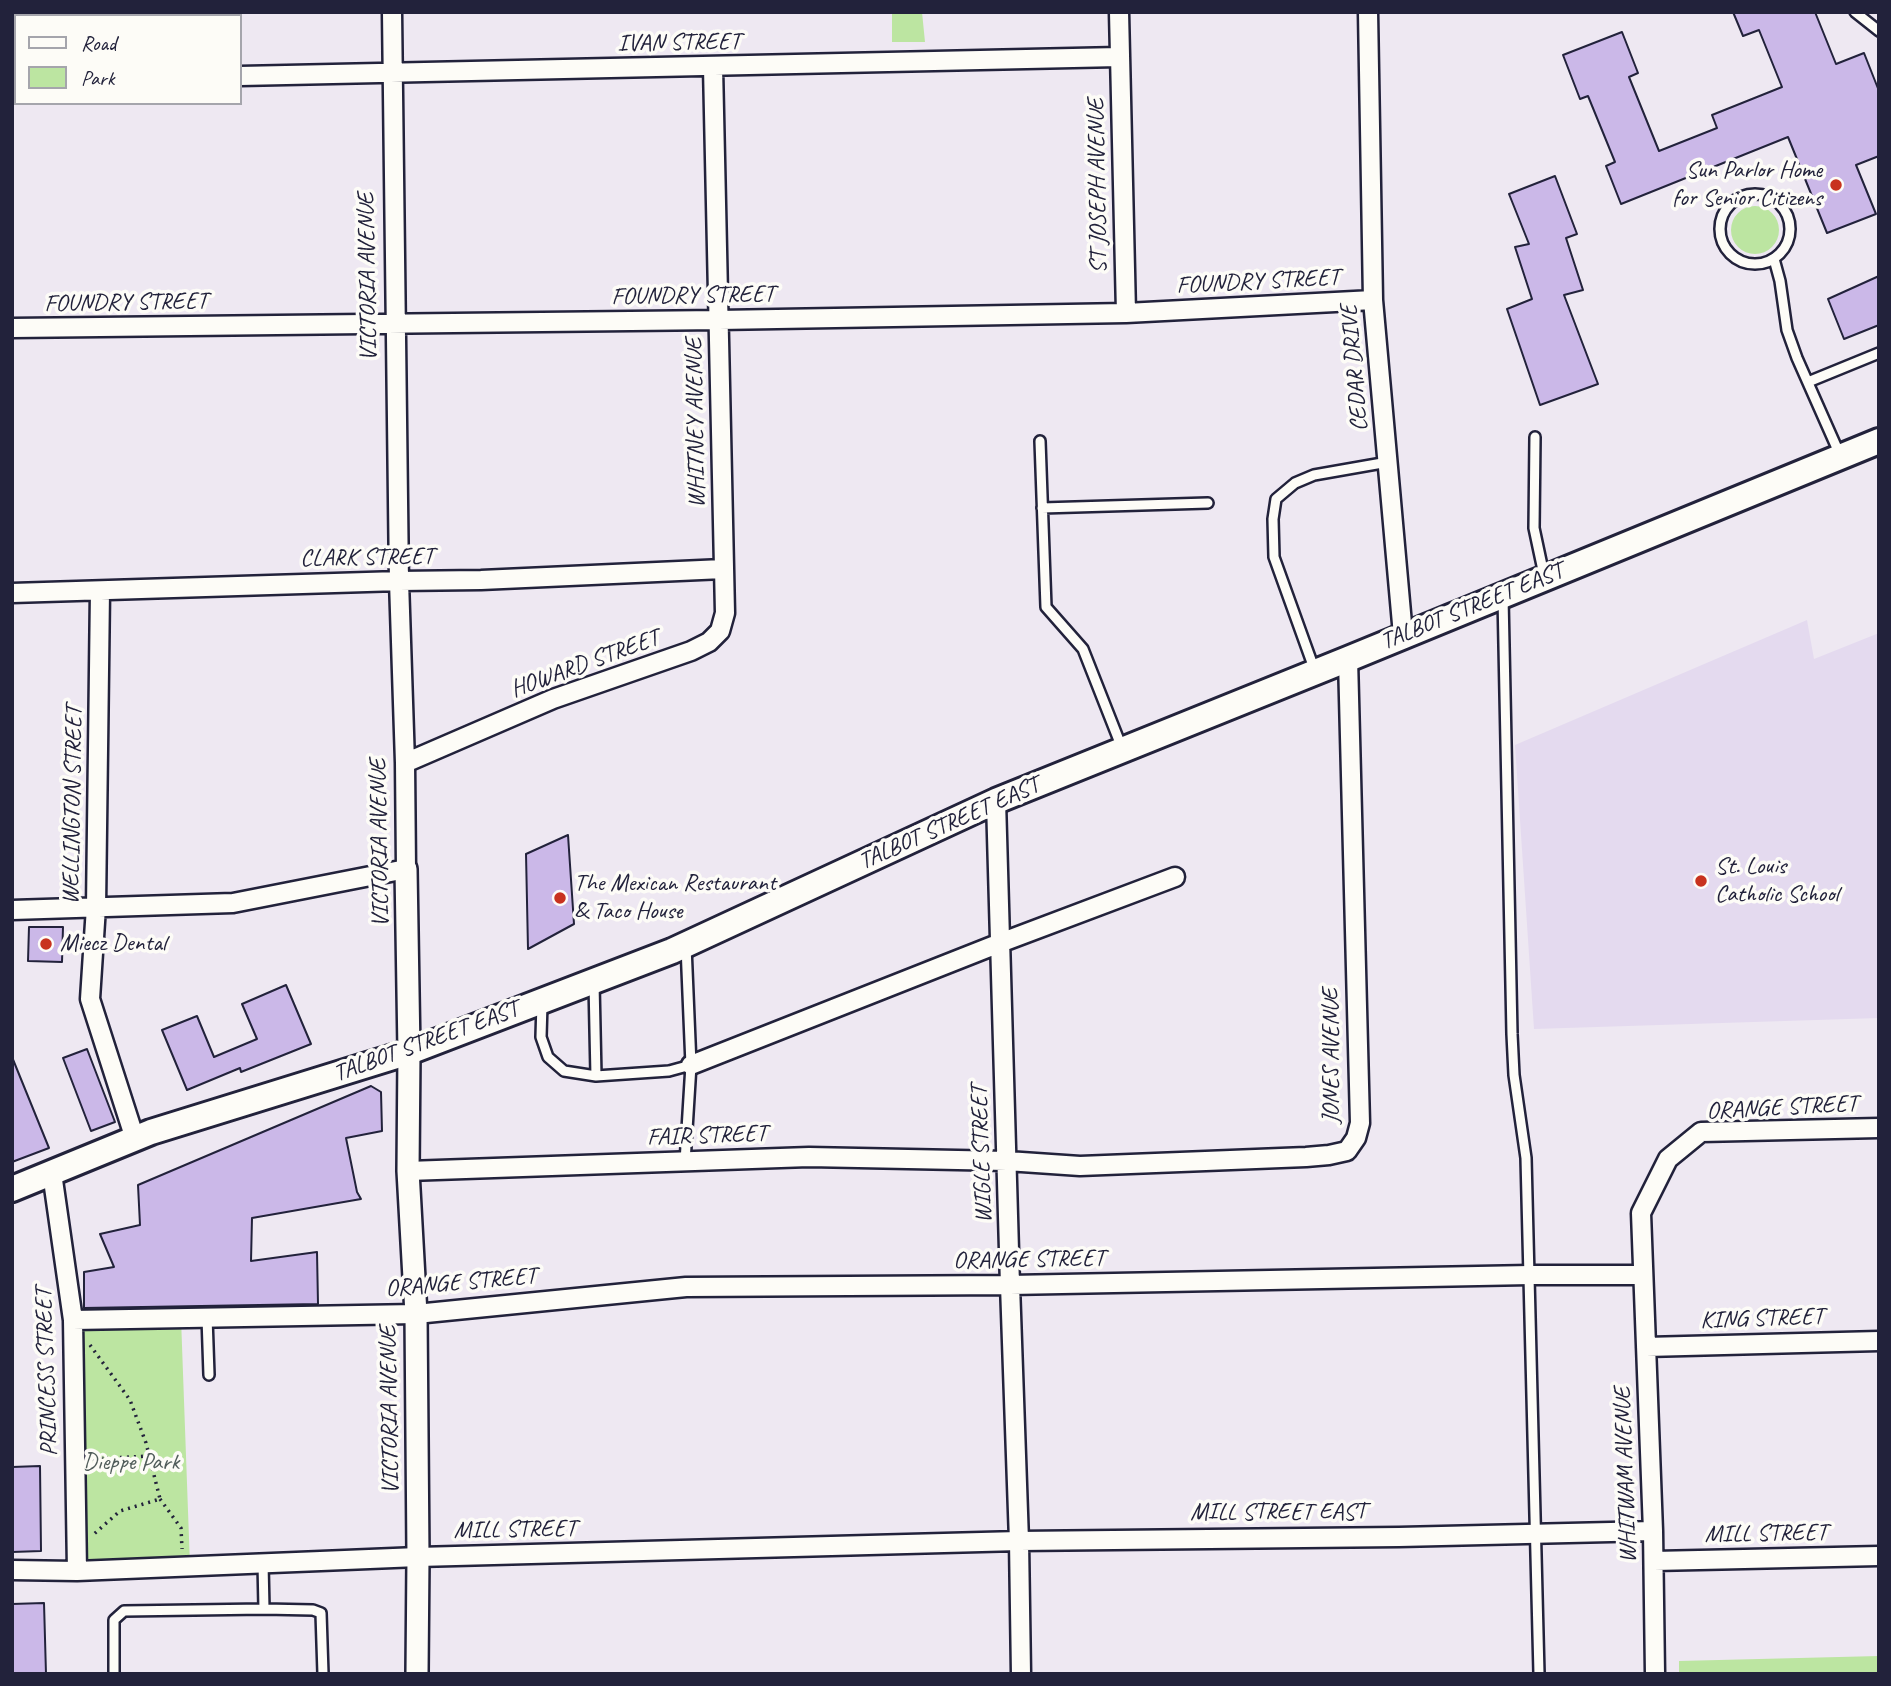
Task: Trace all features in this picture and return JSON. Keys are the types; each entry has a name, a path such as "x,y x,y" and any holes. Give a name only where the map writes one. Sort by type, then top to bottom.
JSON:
{"main road":[{"name":"TALBOT STREET EAST","path":"12,1189 151,1132 409,1052 594,981 686,944 996,801 1879,441"}],"street":[{"name":"VICTORIA AVENUE","path":"391,12 399,581 405,764 408,1171 416,1314 417,1674"},
{"name":"ST JOSEPH AVENUE","path":"1119,12 1126,313"},
{"name":"CEDAR DRIVE","path":"1368,12 1373,300 1403,635"},
{"name":"IVAN STREET","path":"242,76 1119,57"},
{"name":"WHITNEY AVENUE","path":"713,67 723,569"},
{"name":"FOUNDRY STREET","path":"12,328 395,325 1126,313 1373,300"},
{"name":"CLARK STREET","path":"12,593 481,580 723,569"},
{"name":"HOWARD STREET","path":"405,764 553,699 676,657 709,642 720,631 725,613 723,569"},
{"name":"WELLINGTON STREET","path":"100,591 96,907 90,999 135,1139"},
{"name":"JONES AVENUE","path":"1007,1161 1080,1166 1306,1157 1347,1151 1356,1138 1360,1123 1348,659"},
{"name":"WIGLE STREET","path":"996,801 1021,1674"},
{"path":"12,910 233,903 406,869"},
{"path":"691,1065 1175,877"},
{"name":"ORANGE STREET","path":"73,1320 416,1314 686,1287 1643,1275 1641,1213 1668,1159 1701,1132 1879,1128"},
{"name":"FAIR STREET","path":"408,1171 809,1157 1007,1161"},
{"name":"PRINCESS STREET","path":"52,1173 73,1320 76,1571"},
{"name":"WHITWAM AVENUE","path":"1643,1275 1654,1561 1655,1674"},
{"name":"KING STREET","path":"1646,1347 1879,1341"},
{"path":"1537,1533 1653,1531"},
{"name":"MILL STREET EAST","path":"1019,1541 1537,1533"},
{"name":"MILL STREET","path":"12,1570 76,1571 418,1557 1019,1541"},
{"name":"MILL STREET","path":"1654,1561 1879,1556"}],"lane":[{"path":"1855,12 1879,31"},
{"path":"1762,194 1782,206 1790,228 1783,251 1774,259 1752,264 1731,256 1724,247 1720,236 1723,214 1729,204 1739,197 1762,194"},
{"path":"1774,259 1787,330 1841,456"},
{"path":"1808,382 1879,353"},
{"path":"1535,437 1534,528 1545,577"},
{"path":"1040,442 1046,607 1083,649 1123,750"},
{"path":"1315,672 1275,557 1273,519 1276,499 1294,483 1314,475 1388,462"},
{"path":"1042,508 1208,503"},
{"path":"1503,595 1511,1034 1526,1158 1539,1674"},
{"path":"685,1162 691,1065 686,944"},
{"path":"594,981 596,1076"},
{"path":"542,1001 541,1037 548,1057 564,1071 596,1076 669,1071 691,1065"},
{"path":"207,1317 209,1375"},
{"path":"263,1563 264,1609"},
{"path":"114,1674 114,1620 124,1611 264,1609 313,1610 321,1613 323,1674"}],"path":[{"path":"73,1320 130,1399 160,1499 181,1528 182,1566"},
{"path":"75,1460 149,1456"},
{"path":"76,1549 120,1511 160,1499"}],"shaded area":[{"name":"St. Louis Catholic School","path":"1807,620 1814,659 1879,633 1879,1018 1534,1029 1515,745"}],"green space":[{"path":"892,12 922,12 925,42 892,42"},
{"path":"1755,206 1772,213 1779,230 1772,247 1755,254 1738,247 1731,230 1738,213"},
{"name":"Dieppe Park","path":"181,1318 190,1566 77,1571 73,1320"},
{"path":"1879,1656 1879,1674 1679,1674 1679,1661"}],"building":[{"name":"Sun Parlor Home for Senior Citizens","path":"1733,12 1815,12 1836,64 1864,53 1879,91 1879,156 1856,165 1876,214 1827,233 1788,137 1621,204 1606,166 1615,162 1588,96 1580,99 1563,55 1622,32 1638,73 1629,77 1659,151 1717,128 1712,115 1782,87 1759,30 1743,36"},
{"path":"1555,176 1577,234 1566,238 1583,290 1564,295 1598,384 1540,405 1507,309 1532,299 1515,247 1529,244 1509,194"},
{"path":"1879,276 1879,325 1844,339 1828,299"},
{"path":"568,835 574,924 528,949 526,854"},
{"name":"Miecz Dental","path":"29,927 63,927 62,962 28,961"},
{"path":"286,985 311,1044 241,1072 240,1068 187,1090 162,1030 197,1016 214,1057 257,1039 242,1004"},
{"path":"87,1049 115,1122 91,1131 63,1058"},
{"path":"12,1057 49,1148 12,1162"},
{"path":"371,1086 381,1092 382,1131 346,1138 357,1192 361,1199 252,1218 251,1261 317,1252 318,1304 84,1308 84,1272 114,1267 100,1234 140,1225 138,1185"},
{"path":"40,1466 41,1551 12,1552 12,1467"},
{"path":"44,1603 46,1674 12,1674 12,1604"}],"place":[{"name":"Sun Parlor Home for Senior Citizens","path":"1836,185"},
{"name":"St. Louis Catholic School","path":"1701,881"},
{"name":"The Mexican Restaurant & Taco House","path":"560,898"},
{"name":"Miecz Dental","path":"46,944"}]}
